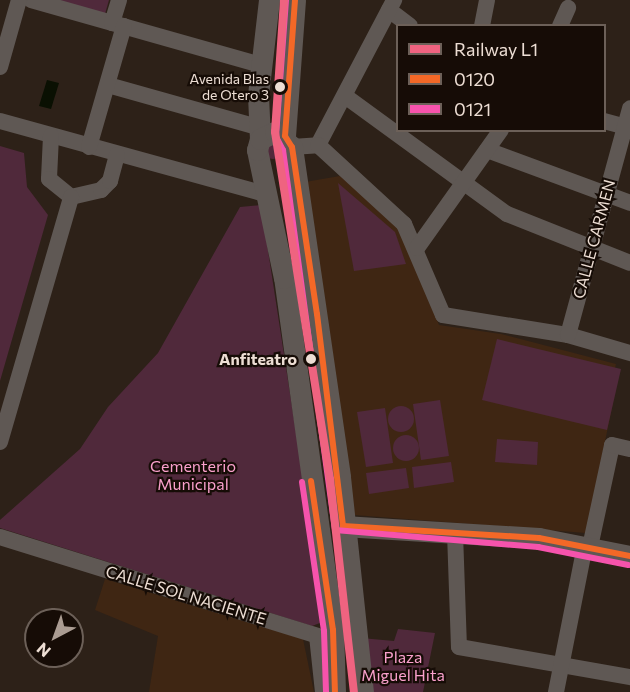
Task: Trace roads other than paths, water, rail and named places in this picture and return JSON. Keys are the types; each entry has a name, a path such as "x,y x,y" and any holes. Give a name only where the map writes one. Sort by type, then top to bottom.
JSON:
{"street":[{"path":"0,67 5,27 19,0"},
{"path":"31,0 261,65"},
{"path":"89,147 108,85 118,24 119,0"},
{"path":"269,0 261,65 259,145 265,194 284,278 333,630 335,692"},
{"path":"295,0 289,146 344,526 363,692"},
{"path":"482,24 487,0"},
{"path":"318,145 391,5 408,24"},
{"path":"561,24 568,8"},
{"path":"108,85 259,145 279,167 289,146"},
{"path":"345,96 462,182 534,228 630,263"},
{"name":"CALLE CARMEN","path":"568,335 591,248 628,127 630,108"},
{"path":"0,122 235,189 265,194"},
{"path":"606,122 628,127"},
{"path":"235,189 254,172 259,145 271,132 289,146 318,145 404,224 417,248 443,315 568,335 630,353"},
{"path":"417,248 500,132"},
{"path":"51,136 49,179 71,197"},
{"path":"487,150 630,203"},
{"path":"71,197 101,190 117,155"},
{"path":"0,442 71,197"},
{"path":"556,692 587,547 612,445 630,449"},
{"path":"344,526 454,533 587,547 630,556"},
{"path":"454,533 459,646 630,677"},
{"name":"CALLE SOL NACIENTE","path":"0,537 317,636 323,692"}],"rail line":[{"name":"L1","path":"284,0 275,132 330,479 354,692"}],"place":[{"name":"Avenida Blas de Otero 3","path":"280,87"},
{"name":"Anfiteatro","path":"311,359"}],"park label":[{"name":"Cementerio Municipal","path":"193,475"},
{"name":"Plaza Miguel Hita","path":"403,666"}]}
